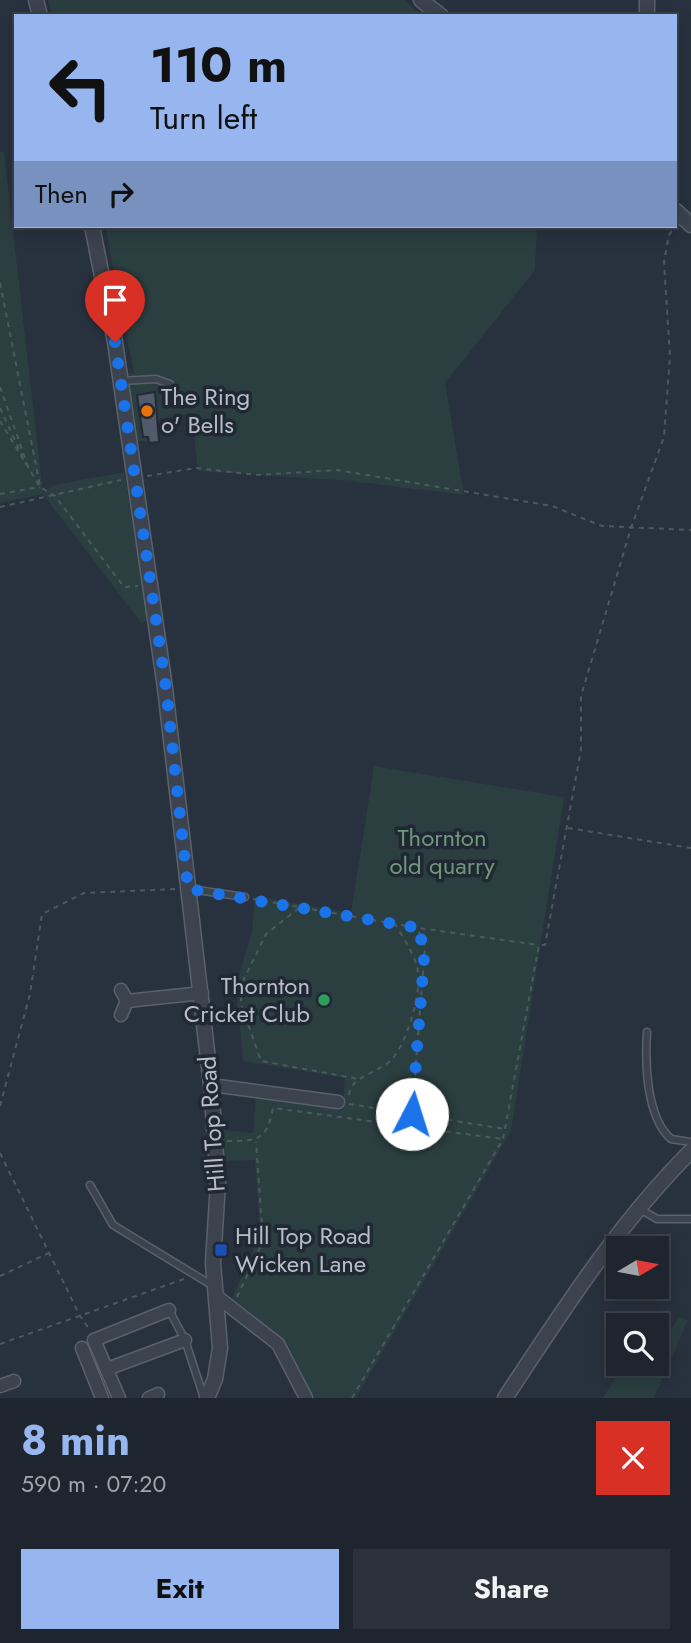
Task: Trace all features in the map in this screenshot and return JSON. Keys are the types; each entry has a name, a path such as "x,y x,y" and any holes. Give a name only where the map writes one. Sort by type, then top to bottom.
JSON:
{"street":[{"path":"421,0 438,14"},
{"path":"677,212 691,225"},
{"name":"Hill Top Road","path":"92,228 121,381 166,688 211,1085 218,1182 215,1291 220,1348 215,1379 206,1398"},
{"path":"121,1015 124,996 202,993"},
{"path":"211,1085 338,1102"},
{"path":"505,1398 593,1267 638,1208 691,1152"},
{"path":"215,1291 278,1344 306,1398"},
{"path":"119,1398 94,1340 169,1310"},
{"path":"107,1370 185,1340"},
{"path":"82,1348 102,1398"},
{"path":"0,1386 13,1381"}],"lane":[{"path":"121,381 156,379 170,384 174,397"},
{"path":"188,889 245,897"},
{"path":"647,1032 646,1067 656,1118 671,1139 691,1142"},
{"path":"90,1185 113,1224 215,1291"},
{"path":"638,1208 657,1219 691,1219"},
{"path":"169,1310 185,1340 206,1398"}],"path":[{"path":"245,897 419,928 545,946 581,750 581,695 631,528 664,437 670,356 664,262 669,235 674,228"},
{"path":"0,283 40,487"},
{"path":"0,316 7,314"},
{"path":"0,387 31,475"},
{"path":"0,408 31,475"},
{"path":"0,421 31,475 40,487 55,496 124,587 149,585"},
{"path":"0,507 55,496 93,484 196,468 257,475 337,470 552,506 602,526 691,530"},
{"path":"0,494 40,487"},
{"path":"566,828 691,848"},
{"path":"0,1106 30,994 42,914 84,893 188,889"},
{"path":"300,907 266,934 242,985 242,1004 261,1061 361,1079"},
{"path":"395,924 417,964 419,980 412,1016 392,1059 349,1088 349,1105 506,1129"},
{"path":"410,1126 425,946 417,932 419,928"},
{"path":"352,1398 503,1139 539,945"},
{"path":"215,1142 256,1141 266,1133 273,1108 503,1139"},
{"path":"245,1304 236,1296 263,1241 256,1141"},
{"path":"0,1153 94,1340"},
{"path":"0,1276 49,1252"},
{"path":"0,1344 194,1275"}],"green space":[{"path":"48,0 404,0 422,14 52,14"},
{"path":"4,151 43,493 54,485 124,472 149,617 142,624 43,494 0,503 0,152"},
{"path":"105,228 537,228 535,270 445,383 464,495 350,481 198,471 192,414 156,419 159,442 135,441 127,373 134,373"},
{"name":"Thornton old quarry","path":"374,766 564,797 511,1131 356,1398 313,1398 281,1339 232,1298 260,1235 255,1160 226,1161 222,1130 253,1133 256,1096 342,1110 345,1078 243,1061 236,985 252,932 255,896 351,913"},
{"path":"679,1317 688,1320 669,1364 669,1327 672,1328"},
{"path":"617,1376 664,1376 654,1398 603,1398"}],"building":[{"name":"The Ring o' Bells","path":"155,392 159,442 149,443 148,437 143,437 137,395"}],"place":[{"name":"The Ring o' Bells","path":"147,411"},
{"name":"Thornton Cricket Club","path":"324,1000"},
{"name":"Hill Top Road Wicken Lane","path":"221,1250"}],"route":[{"path":"115,342 166,688 188,889 419,928 417,932 425,946 412,1114"}]}
